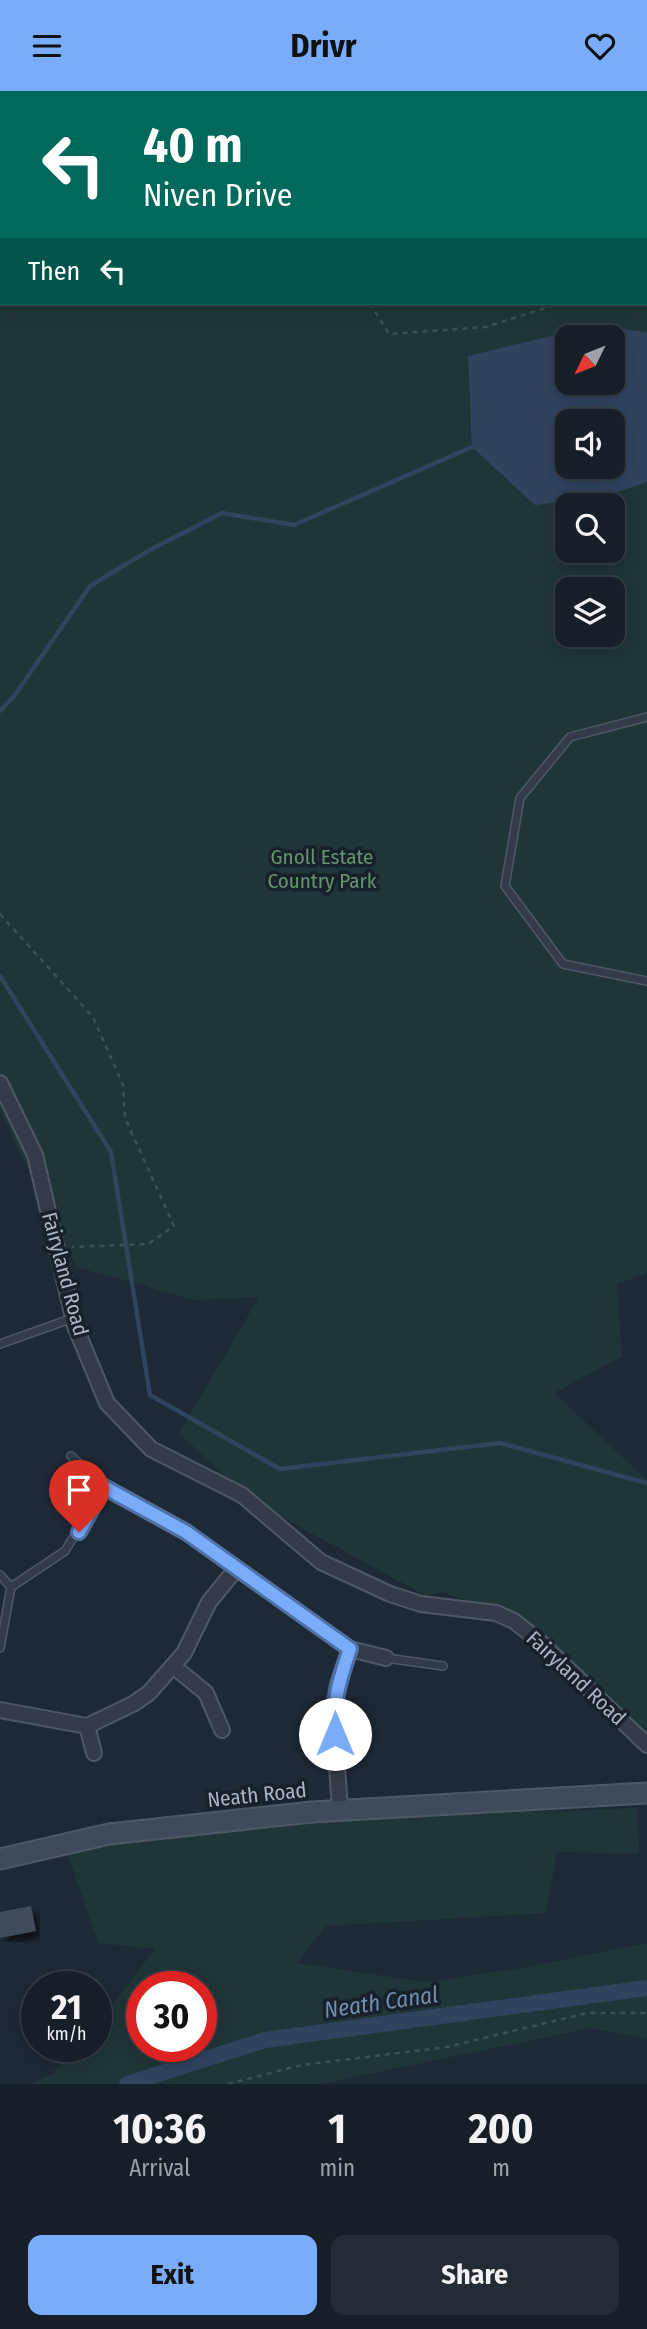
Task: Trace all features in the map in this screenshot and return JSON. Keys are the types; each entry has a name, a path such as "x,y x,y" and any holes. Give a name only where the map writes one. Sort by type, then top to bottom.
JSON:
{"main road":[{"name":"Neath Road","path":"0,1859 109,1834 340,1809 647,1793"}],"street":[{"name":"Fairyland Road","path":"0,1083 35,1155 73,1317 107,1403 151,1449 242,1495 321,1562 390,1594 421,1604 496,1613 514,1621 539,1641 647,1745"},
{"path":"104,1487 186,1532 350,1649 386,1658"},
{"path":"0,1710 87,1726 149,1693 184,1653 209,1602 236,1569"},
{"path":"340,1809 333,1711 338,1684 350,1649"},
{"path":"173,1666 206,1693 222,1730"},
{"path":"87,1726 94,1753"}],"lane":[{"path":"647,716 570,737 520,798 505,886 563,964 647,981"},
{"path":"0,1344 73,1317"},
{"path":"0,1648 11,1587 65,1551 104,1487 71,1456"},
{"path":"0,1575 11,1587"},
{"path":"386,1658 443,1666"}],"path":[{"path":"371,305 388,334 486,327 555,305"},
{"path":"0,914 93,1017 123,1086 125,1118 174,1226 148,1244 57,1248"},
{"path":"228,2084 302,2065 447,2047 587,2013 647,2013"}],"green space":[{"name":"Gnoll Estate Country Park","path":"0,305 647,305 647,1273 617,1284 622,1356 554,1393 647,1480 647,1735 530,1626 443,1592 426,1596 249,1499 179,1433 259,1297 195,1300 76,1267 0,1111"},
{"path":"638,1808 639,1854 557,1852 546,1913 326,1926 297,1963 425,1982 528,1967 647,1943 647,2039 591,2028 321,2084 32,2084 54,2073 64,2062 112,2062 112,2005 126,1987 126,2062 217,2062 217,1971 138,1971 155,1949 98,1943 67,1852 208,1831 423,1816"}],"water":[{"path":"625,330 647,332 647,482 614,493 555,493 555,503 535,505 472,447 468,356 555,335 555,395 625,395"}],"building":[{"path":"31,1906 36,1931 0,1938 0,1912"}],"waterway":[{"path":"0,711 15,695 90,586 148,551 222,513 294,525 472,447"},
{"path":"0,976 111,1152 150,1395 280,1469 500,1443 647,1483"},
{"name":"Neath Canal","path":"127,2084 265,2040 647,1988"}],"route":[{"path":"79,1532 104,1487 186,1532 350,1649 338,1684 333,1711 335,1734"}]}
